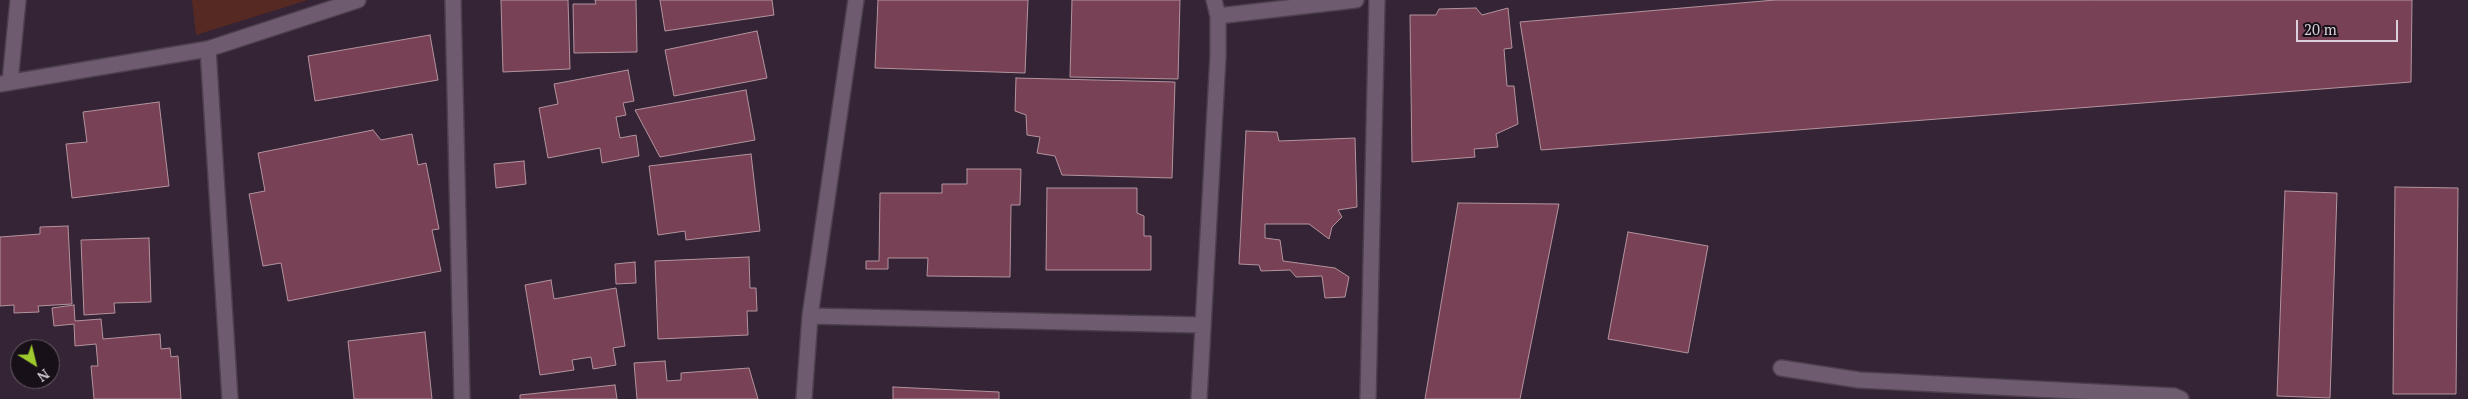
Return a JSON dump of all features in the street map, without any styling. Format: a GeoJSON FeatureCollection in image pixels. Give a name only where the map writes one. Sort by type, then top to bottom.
{"type":"FeatureCollection","features":[{"type":"Feature","properties":{"kind":"street"},"geometry":{"type":"LineString","coordinates":[[18,0],[5,83],[208,49],[358,0]]}},
{"type":"Feature","properties":{"kind":"street"},"geometry":{"type":"LineString","coordinates":[[453,0],[462,399]]}},
{"type":"Feature","properties":{"kind":"street"},"geometry":{"type":"LineString","coordinates":[[804,399],[810,316],[856,0]]}},
{"type":"Feature","properties":{"kind":"street"},"geometry":{"type":"LineString","coordinates":[[1199,399],[1218,56],[1218,16],[1214,0]]}},
{"type":"Feature","properties":{"kind":"street"},"geometry":{"type":"LineString","coordinates":[[1218,16],[1356,0]]}},
{"type":"Feature","properties":{"kind":"street"},"geometry":{"type":"LineString","coordinates":[[1368,399],[1377,0]]}},
{"type":"Feature","properties":{"kind":"street"},"geometry":{"type":"LineString","coordinates":[[208,49],[230,399]]}},
{"type":"Feature","properties":{"kind":"street"},"geometry":{"type":"LineString","coordinates":[[810,316],[1202,324]]}},
{"type":"Feature","properties":{"kind":"street"},"geometry":{"type":"LineString","coordinates":[[1782,368],[1859,380],[2174,396],[2181,399]]}},
{"type":"Feature","properties":{"kind":"shaded area"},"geometry":{"type":"Polygon","coordinates":[[[192,0],[308,0],[196,35],[192,0]]]}},
{"type":"Feature","properties":{"kind":"building"},"geometry":{"type":"Polygon","coordinates":[[[501,0],[568,0],[570,69],[503,72],[501,0]]]}},
{"type":"Feature","properties":{"kind":"building"},"geometry":{"type":"Polygon","coordinates":[[[595,0],[636,0],[637,52],[574,53],[573,4],[596,4],[595,0]]]}},
{"type":"Feature","properties":{"kind":"building"},"geometry":{"type":"Polygon","coordinates":[[[660,0],[772,0],[774,15],[665,31],[660,0]]]}},
{"type":"Feature","properties":{"kind":"building"},"geometry":{"type":"Polygon","coordinates":[[[878,0],[1028,0],[1025,73],[875,68],[878,0]]]}},
{"type":"Feature","properties":{"kind":"building"},"geometry":{"type":"Polygon","coordinates":[[[1072,0],[1180,0],[1178,79],[1070,77],[1072,0]]]}},
{"type":"Feature","properties":{"kind":"building"},"geometry":{"type":"Polygon","coordinates":[[[1775,0],[2412,0],[2411,82],[1541,150],[1520,22],[1775,0]]]}},
{"type":"Feature","properties":{"kind":"building"},"geometry":{"type":"Polygon","coordinates":[[[1476,8],[1482,15],[1508,8],[1512,48],[1504,49],[1507,86],[1514,86],[1518,124],[1496,134],[1498,147],[1474,149],[1475,157],[1412,162],[1410,15],[1436,15],[1439,9],[1476,8]]]}},
{"type":"Feature","properties":{"kind":"building"},"geometry":{"type":"Polygon","coordinates":[[[757,31],[767,78],[674,96],[665,50],[757,31]]]}},
{"type":"Feature","properties":{"kind":"building"},"geometry":{"type":"Polygon","coordinates":[[[430,35],[438,80],[315,101],[308,56],[430,35]]]}},
{"type":"Feature","properties":{"kind":"building"},"geometry":{"type":"Polygon","coordinates":[[[628,70],[634,101],[623,103],[626,115],[616,117],[620,138],[636,135],[639,156],[602,163],[600,148],[548,158],[539,108],[558,104],[554,84],[628,70]]]}},
{"type":"Feature","properties":{"kind":"building"},"geometry":{"type":"Polygon","coordinates":[[[1016,78],[1175,82],[1172,178],[1062,175],[1055,156],[1037,153],[1040,137],[1027,135],[1026,115],[1015,111],[1016,78]]]}},
{"type":"Feature","properties":{"kind":"building"},"geometry":{"type":"Polygon","coordinates":[[[746,90],[755,140],[660,157],[635,110],[746,90]]]}},
{"type":"Feature","properties":{"kind":"building"},"geometry":{"type":"Polygon","coordinates":[[[159,102],[169,186],[72,198],[66,144],[87,142],[83,112],[159,102]]]}},
{"type":"Feature","properties":{"kind":"building"},"geometry":{"type":"Polygon","coordinates":[[[373,130],[381,140],[412,134],[418,165],[426,163],[439,229],[432,230],[441,271],[288,301],[281,263],[263,266],[249,194],[265,191],[258,153],[373,130]]]}},
{"type":"Feature","properties":{"kind":"building"},"geometry":{"type":"Polygon","coordinates":[[[1246,131],[1277,132],[1279,141],[1355,138],[1357,207],[1338,210],[1342,217],[1332,227],[1329,239],[1309,224],[1265,224],[1265,238],[1280,240],[1283,261],[1335,268],[1349,277],[1345,297],[1325,298],[1322,276],[1296,277],[1290,270],[1261,271],[1259,265],[1239,264],[1246,131]]]}},
{"type":"Feature","properties":{"kind":"building"},"geometry":{"type":"Polygon","coordinates":[[[751,154],[760,231],[686,240],[685,231],[658,235],[649,166],[751,154]]]}},
{"type":"Feature","properties":{"kind":"building"},"geometry":{"type":"Polygon","coordinates":[[[524,161],[526,184],[496,188],[494,164],[524,161]]]}},
{"type":"Feature","properties":{"kind":"building"},"geometry":{"type":"Polygon","coordinates":[[[967,169],[1021,169],[1020,205],[1011,205],[1010,277],[927,276],[928,258],[888,258],[888,269],[866,269],[866,261],[879,261],[880,193],[942,193],[942,184],[967,184],[967,169]]]}},
{"type":"Feature","properties":{"kind":"building"},"geometry":{"type":"Polygon","coordinates":[[[2395,187],[2458,188],[2456,394],[2393,394],[2395,187]]]}},
{"type":"Feature","properties":{"kind":"building"},"geometry":{"type":"Polygon","coordinates":[[[1047,188],[1137,188],[1137,213],[1144,216],[1144,236],[1151,236],[1151,270],[1046,270],[1047,188]]]}},
{"type":"Feature","properties":{"kind":"building"},"geometry":{"type":"Polygon","coordinates":[[[2285,191],[2337,193],[2330,398],[2277,396],[2285,191]]]}},
{"type":"Feature","properties":{"kind":"building"},"geometry":{"type":"Polygon","coordinates":[[[1458,203],[1559,204],[1520,399],[1425,399],[1458,203]]]}},
{"type":"Feature","properties":{"kind":"building"},"geometry":{"type":"Polygon","coordinates":[[[68,226],[72,304],[38,306],[39,312],[14,313],[14,305],[0,306],[0,237],[40,234],[40,227],[68,226]]]}},
{"type":"Feature","properties":{"kind":"building"},"geometry":{"type":"Polygon","coordinates":[[[1628,232],[1708,246],[1688,353],[1608,339],[1628,232]]]}},
{"type":"Feature","properties":{"kind":"building"},"geometry":{"type":"Polygon","coordinates":[[[149,238],[151,302],[114,303],[115,313],[84,315],[81,240],[149,238]]]}},
{"type":"Feature","properties":{"kind":"building"},"geometry":{"type":"Polygon","coordinates":[[[749,257],[750,288],[756,288],[757,311],[747,311],[748,335],[658,339],[655,261],[749,257]]]}},
{"type":"Feature","properties":{"kind":"building"},"geometry":{"type":"Polygon","coordinates":[[[635,262],[636,283],[616,284],[615,264],[635,262]]]}},
{"type":"Feature","properties":{"kind":"building"},"geometry":{"type":"Polygon","coordinates":[[[551,280],[554,299],[616,288],[625,346],[613,348],[616,365],[593,369],[591,357],[572,360],[574,370],[540,375],[525,285],[551,280]]]}},
{"type":"Feature","properties":{"kind":"building"},"geometry":{"type":"Polygon","coordinates":[[[74,305],[75,321],[101,319],[103,339],[160,334],[161,349],[170,348],[171,357],[178,356],[181,399],[94,399],[91,366],[98,366],[96,344],[75,346],[74,324],[54,326],[52,308],[74,305]]]}},
{"type":"Feature","properties":{"kind":"building"},"geometry":{"type":"Polygon","coordinates":[[[425,332],[432,399],[354,399],[348,341],[425,332]]]}},
{"type":"Feature","properties":{"kind":"building"},"geometry":{"type":"Polygon","coordinates":[[[665,361],[667,381],[681,380],[681,373],[749,368],[758,399],[637,399],[634,363],[665,361]]]}},
{"type":"Feature","properties":{"kind":"building"},"geometry":{"type":"Polygon","coordinates":[[[615,385],[617,399],[520,399],[520,395],[615,385]]]}},
{"type":"Feature","properties":{"kind":"building"},"geometry":{"type":"Polygon","coordinates":[[[893,387],[999,392],[999,399],[893,399],[893,387]]]}}]}
